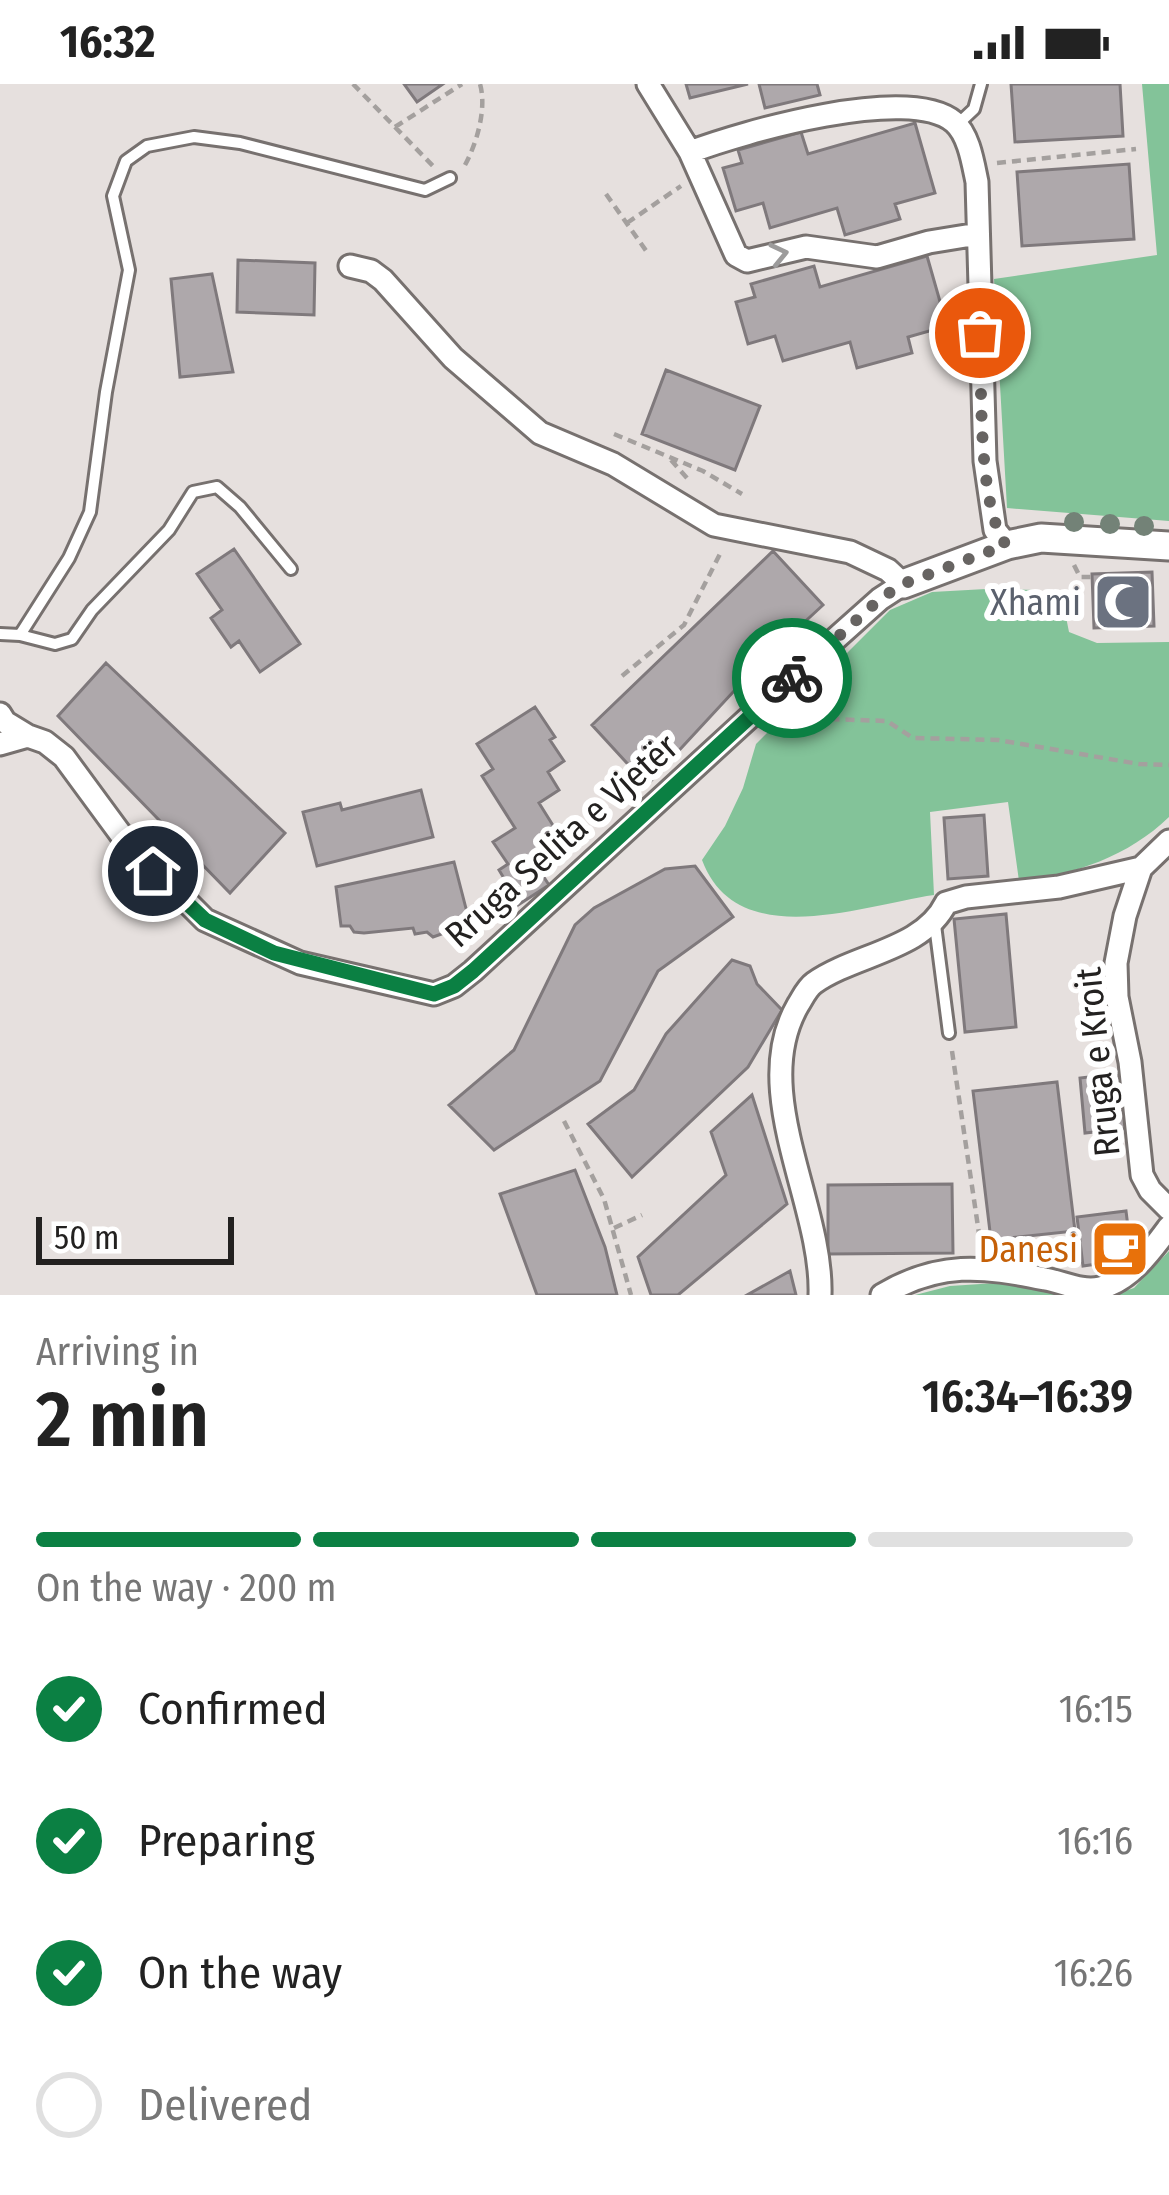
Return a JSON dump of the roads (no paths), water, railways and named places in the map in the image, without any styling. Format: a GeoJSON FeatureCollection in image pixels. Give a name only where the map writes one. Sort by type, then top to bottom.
{"type":"FeatureCollection","features":[{"type":"Feature","properties":{"kind":"street"},"geometry":{"type":"LineString","coordinates":[[648,84],[701,172],[736,255],[747,261],[806,248],[877,257],[978,234]]}},
{"type":"Feature","properties":{"kind":"street"},"geometry":{"type":"LineString","coordinates":[[907,84],[914,109]]}},
{"type":"Feature","properties":{"kind":"street"},"geometry":{"type":"LineString","coordinates":[[690,152],[801,121],[886,107],[938,112],[958,124],[977,182],[985,460],[995,530],[1006,545]]}},
{"type":"Feature","properties":{"kind":"street"},"geometry":{"type":"LineString","coordinates":[[350,266],[383,280],[453,358],[540,433],[613,464],[714,525],[850,552],[887,570],[903,584]]}},
{"type":"Feature","properties":{"kind":"street","name":"Rruga Selita e Vjetër"},"geometry":{"type":"LineString","coordinates":[[0,714],[5,722],[64,757],[125,840],[205,920],[300,963],[434,994],[473,971],[880,599],[903,584],[1006,545],[1058,538],[1169,545]]}},
{"type":"Feature","properties":{"kind":"street"},"geometry":{"type":"LineString","coordinates":[[0,744],[28,736]]}},
{"type":"Feature","properties":{"kind":"street","name":"Rruga e Kroit"},"geometry":{"type":"LineString","coordinates":[[1169,841],[1141,868],[1116,963],[1142,1175],[1169,1209]]}},
{"type":"Feature","properties":{"kind":"street"},"geometry":{"type":"LineString","coordinates":[[820,1295],[815,1233],[805,1210],[779,1056],[784,1028],[810,985],[935,925],[946,903],[1059,887],[1141,868]]}},
{"type":"Feature","properties":{"kind":"street"},"geometry":{"type":"LineString","coordinates":[[882,1295],[927,1272],[956,1268],[1101,1288],[1140,1263],[1169,1227]]}},
{"type":"Feature","properties":{"kind":"lane"},"geometry":{"type":"LineString","coordinates":[[958,124],[974,109],[981,84]]}},
{"type":"Feature","properties":{"kind":"lane"},"geometry":{"type":"LineString","coordinates":[[20,635],[69,558],[90,512],[129,269],[113,196],[126,161],[147,146],[194,136],[240,143],[425,190],[450,178]]}},
{"type":"Feature","properties":{"kind":"lane"},"geometry":{"type":"LineString","coordinates":[[0,634],[55,644],[72,639],[92,610],[169,530],[193,492],[217,487],[291,569]]}},
{"type":"Feature","properties":{"kind":"lane"},"geometry":{"type":"LineString","coordinates":[[935,925],[950,1034]]}},
{"type":"Feature","properties":{"kind":"place","name":"Xhami"},"geometry":{"type":"Point","coordinates":[1123,602]}},
{"type":"Feature","properties":{"kind":"place","name":"Danesi"},"geometry":{"type":"Point","coordinates":[1120,1249]}}]}
